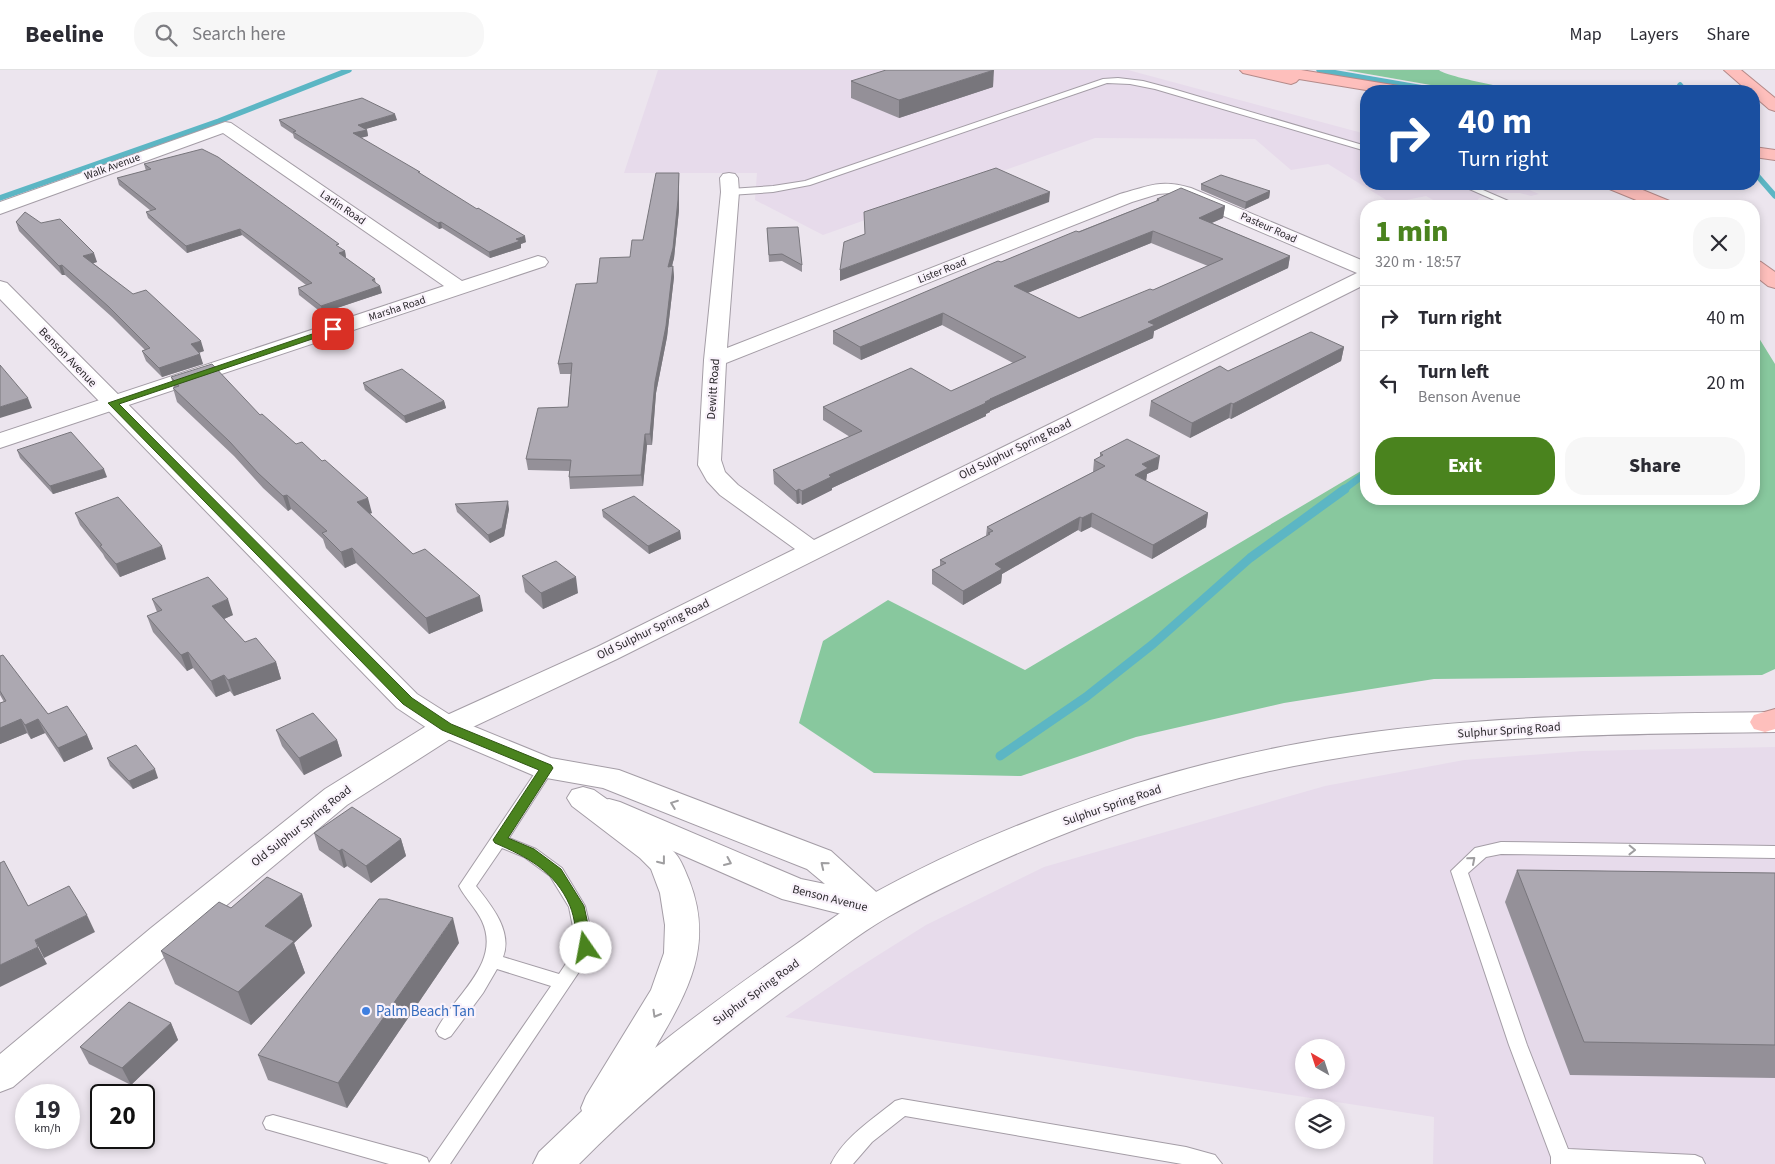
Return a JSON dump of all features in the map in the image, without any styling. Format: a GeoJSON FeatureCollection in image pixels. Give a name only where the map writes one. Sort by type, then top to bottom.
{"type":"FeatureCollection","features":[{"type":"Feature","properties":{"kind":"highway"},"geometry":{"type":"LineString","coordinates":[[1248,70],[1360,98]]}},
{"type":"Feature","properties":{"kind":"highway"},"geometry":{"type":"LineString","coordinates":[[1273,70],[1363,85]]}},
{"type":"Feature","properties":{"kind":"highway"},"geometry":{"type":"LineString","coordinates":[[1732,70],[1750,85]]}},
{"type":"Feature","properties":{"kind":"highway"},"geometry":{"type":"LineString","coordinates":[[1760,93],[1775,106]]}},
{"type":"Feature","properties":{"kind":"highway"},"geometry":{"type":"LineString","coordinates":[[1760,153],[1775,155]]}},
{"type":"Feature","properties":{"kind":"highway"},"geometry":{"type":"LineString","coordinates":[[1610,190],[1634,200]]}},
{"type":"Feature","properties":{"kind":"highway"},"geometry":{"type":"LineString","coordinates":[[1627,190],[1652,200]]}},
{"type":"Feature","properties":{"kind":"highway"},"geometry":{"type":"LineString","coordinates":[[1760,259],[1775,282]]}},
{"type":"Feature","properties":{"kind":"street","name":"Walk Avenue"},"geometry":{"type":"LineString","coordinates":[[0,208],[225,127]]}},
{"type":"Feature","properties":{"kind":"street","name":"Larlin Road"},"geometry":{"type":"LineString","coordinates":[[225,127],[460,288]]}},
{"type":"Feature","properties":{"kind":"street","name":"Dewitt Road"},"geometry":{"type":"LineString","coordinates":[[729,185],[715,360],[710,469],[717,479],[729,490],[812,550]]}},
{"type":"Feature","properties":{"kind":"street","name":"Lister Road"},"geometry":{"type":"LineString","coordinates":[[715,360],[1126,198],[1144,192],[1171,188]]}},
{"type":"Feature","properties":{"kind":"street","name":"Pasteur Road"},"geometry":{"type":"LineString","coordinates":[[1171,188],[1200,196],[1360,266]]}},
{"type":"Feature","properties":{"kind":"street","name":"Marsha Road"},"geometry":{"type":"LineString","coordinates":[[0,441],[538,262]]}},
{"type":"Feature","properties":{"kind":"street","name":"Old Sulphur Spring Road"},"geometry":{"type":"LineString","coordinates":[[0,1076],[170,932],[321,809],[400,755],[447,727],[598,657],[1360,279]]}},
{"type":"Feature","properties":{"kind":"street","name":"Benson Avenue"},"geometry":{"type":"LineString","coordinates":[[0,287],[381,676],[408,701],[447,727],[546,768],[608,778],[819,860],[873,909]]}},
{"type":"Feature","properties":{"kind":"street","name":"Sulphur Spring Road"},"geometry":{"type":"LineString","coordinates":[[553,1164],[589,1127],[682,1047],[755,992],[873,909],[1004,845],[1085,813],[1176,783],[1275,759],[1382,741],[1516,728],[1772,721]]}},
{"type":"Feature","properties":{"kind":"street","name":"Benson Avenue"},"geometry":{"type":"LineString","coordinates":[[546,768],[583,798],[794,890],[873,909]]}},
{"type":"Feature","properties":{"kind":"street"},"geometry":{"type":"LineString","coordinates":[[583,798],[652,850],[665,863],[677,893],[682,925],[681,953],[668,993],[589,1127]]}},
{"type":"Feature","properties":{"kind":"lane"},"geometry":{"type":"LineString","coordinates":[[729,185],[773,189],[807,183],[1106,81],[1114,80],[1133,82],[1177,93],[1360,147]]}},
{"type":"Feature","properties":{"kind":"lane"},"geometry":{"type":"LineString","coordinates":[[1476,190],[1501,200]]}},
{"type":"Feature","properties":{"kind":"lane"},"geometry":{"type":"LineString","coordinates":[[444,1032],[494,961],[497,943],[487,912],[467,886],[546,768]]}},
{"type":"Feature","properties":{"kind":"lane"},"geometry":{"type":"LineString","coordinates":[[439,1164],[586,948],[577,906],[556,872],[530,853],[499,840]]}},
{"type":"Feature","properties":{"kind":"lane"},"geometry":{"type":"LineString","coordinates":[[1695,1164],[1561,1161],[1518,1045],[1460,871],[1481,852],[1501,848],[1775,852]]}},
{"type":"Feature","properties":{"kind":"lane"},"geometry":{"type":"LineString","coordinates":[[494,961],[562,982]]}},
{"type":"Feature","properties":{"kind":"lane"},"geometry":{"type":"LineString","coordinates":[[841,1164],[865,1136],[902,1107],[1178,1155],[1208,1161],[1212,1164]]}},
{"type":"Feature","properties":{"kind":"lane"},"geometry":{"type":"LineString","coordinates":[[273,1124],[420,1164]]}},
{"type":"Feature","properties":{"kind":"shaded area"},"geometry":{"type":"Polygon","coordinates":[[[658,70],[1128,70],[1360,132],[1360,184],[1328,164],[1291,170],[1255,139],[1095,138],[823,235],[755,200],[757,173],[624,173],[658,70]]]}},
{"type":"Feature","properties":{"kind":"shaded area"},"geometry":{"type":"Polygon","coordinates":[[[1370,190],[1529,190],[1539,194],[1531,196],[1520,193],[1500,193],[1479,198],[1478,200],[1433,200],[1426,196],[1406,200],[1386,200],[1370,190]]]}},
{"type":"Feature","properties":{"kind":"shaded area"},"geometry":{"type":"Polygon","coordinates":[[[1775,747],[1775,1164],[1433,1164],[1434,1117],[1345,1103],[1345,1099],[1317,1099],[785,1017],[926,925],[1044,867],[1325,786],[1464,760],[1583,751],[1775,747]]]}},
{"type":"Feature","properties":{"kind":"green space"},"geometry":{"type":"Polygon","coordinates":[[[1345,70],[1439,70],[1465,79],[1493,85],[1431,85],[1345,70]]]}},
{"type":"Feature","properties":{"kind":"green space"},"geometry":{"type":"Polygon","coordinates":[[[1760,340],[1775,364],[1775,669],[1762,675],[1434,679],[1284,703],[1136,737],[1021,776],[874,773],[799,723],[823,641],[888,600],[1025,670],[1360,472],[1360,505],[1760,505],[1760,340]]]}},
{"type":"Feature","properties":{"kind":"building"},"geometry":{"type":"Polygon","coordinates":[[[886,70],[994,70],[899,100],[851,81],[886,70]]]}},
{"type":"Feature","properties":{"kind":"building"},"geometry":{"type":"Polygon","coordinates":[[[362,98],[395,114],[358,125],[367,130],[353,133],[525,236],[516,239],[520,241],[489,252],[441,222],[438,223],[293,132],[296,131],[279,120],[362,98]]]}},
{"type":"Feature","properties":{"kind":"building"},"geometry":{"type":"Polygon","coordinates":[[[202,149],[218,157],[339,244],[336,245],[345,251],[339,253],[375,279],[372,280],[380,286],[321,306],[298,288],[312,283],[240,229],[186,246],[146,212],[156,209],[117,178],[151,169],[144,164],[202,149]]]}},
{"type":"Feature","properties":{"kind":"building"},"geometry":{"type":"Polygon","coordinates":[[[996,168],[1050,192],[840,270],[844,242],[865,234],[864,212],[996,168]]]}},
{"type":"Feature","properties":{"kind":"building"},"geometry":{"type":"Polygon","coordinates":[[[656,173],[679,173],[678,200],[673,248],[668,267],[673,266],[666,326],[655,382],[650,434],[645,434],[641,475],[569,477],[571,460],[526,459],[538,408],[568,407],[572,363],[558,364],[576,284],[597,283],[600,258],[630,257],[632,240],[643,240],[656,173]]]}},
{"type":"Feature","properties":{"kind":"building"},"geometry":{"type":"Polygon","coordinates":[[[1221,175],[1270,191],[1246,202],[1201,184],[1221,175]]]}},
{"type":"Feature","properties":{"kind":"building"},"geometry":{"type":"Polygon","coordinates":[[[1181,188],[1225,206],[1199,218],[1290,256],[1148,322],[1155,325],[990,399],[986,403],[829,475],[831,477],[802,491],[799,489],[796,491],[773,470],[862,431],[823,407],[911,368],[951,391],[1026,357],[943,313],[860,347],[833,331],[998,261],[1001,262],[1076,231],[1079,232],[1159,200],[1157,199],[1181,188]],[[1153,231],[1014,286],[1079,318],[1150,289],[1153,290],[1223,259],[1153,231]]]}},
{"type":"Feature","properties":{"kind":"building"},"geometry":{"type":"Polygon","coordinates":[[[25,212],[41,223],[60,219],[94,253],[83,256],[133,294],[146,290],[201,341],[191,344],[200,354],[159,368],[142,351],[150,348],[109,307],[62,265],[59,266],[16,222],[25,212]]]}},
{"type":"Feature","properties":{"kind":"building"},"geometry":{"type":"Polygon","coordinates":[[[798,227],[802,265],[782,254],[769,255],[767,228],[798,227]]]}},
{"type":"Feature","properties":{"kind":"building"},"geometry":{"type":"Polygon","coordinates":[[[1311,332],[1344,347],[1192,423],[1151,401],[1220,366],[1228,371],[1311,332]]]}},
{"type":"Feature","properties":{"kind":"building"},"geometry":{"type":"Polygon","coordinates":[[[212,364],[260,415],[262,414],[296,444],[302,442],[322,461],[325,460],[368,498],[357,502],[413,554],[425,549],[480,596],[426,618],[352,548],[341,552],[322,533],[327,531],[287,495],[283,496],[258,473],[230,442],[173,388],[179,386],[171,377],[212,364]]]}},
{"type":"Feature","properties":{"kind":"building"},"geometry":{"type":"Polygon","coordinates":[[[0,365],[28,398],[0,407],[0,365]]]}},
{"type":"Feature","properties":{"kind":"building"},"geometry":{"type":"Polygon","coordinates":[[[402,369],[444,401],[404,416],[363,383],[402,369]]]}},
{"type":"Feature","properties":{"kind":"building"},"geometry":{"type":"Polygon","coordinates":[[[71,432],[104,469],[50,486],[17,450],[71,432]]]}},
{"type":"Feature","properties":{"kind":"building"},"geometry":{"type":"Polygon","coordinates":[[[1127,439],[1160,456],[1142,464],[1148,468],[1135,475],[1208,513],[1153,545],[1092,513],[1082,518],[1080,517],[995,564],[1002,569],[963,591],[932,570],[946,563],[940,560],[990,534],[988,533],[993,531],[987,527],[1105,466],[1094,460],[1103,455],[1100,453],[1127,439]]]}},
{"type":"Feature","properties":{"kind":"building"},"geometry":{"type":"Polygon","coordinates":[[[634,496],[680,531],[648,546],[602,510],[634,496]]]}},
{"type":"Feature","properties":{"kind":"building"},"geometry":{"type":"Polygon","coordinates":[[[118,497],[162,546],[116,564],[75,513],[118,497]]]}},
{"type":"Feature","properties":{"kind":"building"},"geometry":{"type":"Polygon","coordinates":[[[508,501],[502,528],[488,535],[455,504],[508,501]]]}},
{"type":"Feature","properties":{"kind":"building"},"geometry":{"type":"Polygon","coordinates":[[[556,561],[576,577],[541,593],[522,576],[556,561]]]}},
{"type":"Feature","properties":{"kind":"building"},"geometry":{"type":"Polygon","coordinates":[[[208,577],[228,599],[212,606],[245,642],[256,638],[276,662],[228,680],[224,675],[211,681],[188,652],[181,655],[147,616],[162,610],[152,599],[208,577]]]}},
{"type":"Feature","properties":{"kind":"building"},"geometry":{"type":"Polygon","coordinates":[[[3,655],[48,714],[67,706],[87,735],[58,748],[38,719],[25,725],[21,719],[0,728],[0,703],[6,701],[0,691],[0,656],[3,655]]]}},
{"type":"Feature","properties":{"kind":"building"},"geometry":{"type":"Polygon","coordinates":[[[313,713],[337,740],[299,758],[276,730],[313,713]]]}},
{"type":"Feature","properties":{"kind":"building"},"geometry":{"type":"Polygon","coordinates":[[[136,745],[155,769],[129,781],[107,758],[136,745]]]}},
{"type":"Feature","properties":{"kind":"building"},"geometry":{"type":"Polygon","coordinates":[[[352,807],[401,839],[366,866],[342,849],[339,851],[314,833],[352,807]]]}},
{"type":"Feature","properties":{"kind":"building"},"geometry":{"type":"Polygon","coordinates":[[[4,861],[28,906],[69,886],[87,915],[35,940],[38,947],[0,965],[0,863],[4,861]]]}},
{"type":"Feature","properties":{"kind":"building"},"geometry":{"type":"Polygon","coordinates":[[[1517,870],[1775,873],[1775,1045],[1584,1042],[1517,870]]]}},
{"type":"Feature","properties":{"kind":"building"},"geometry":{"type":"Polygon","coordinates":[[[267,877],[302,894],[265,926],[294,941],[238,992],[161,951],[219,902],[231,908],[267,877]]]}},
{"type":"Feature","properties":{"kind":"building","name":"Palm Beach Tan"},"geometry":{"type":"Polygon","coordinates":[[[379,899],[387,899],[453,918],[338,1083],[258,1055],[379,899]]]}},
{"type":"Feature","properties":{"kind":"building"},"geometry":{"type":"Polygon","coordinates":[[[129,1002],[171,1023],[122,1068],[80,1047],[129,1002]]]}},
{"type":"Feature","properties":{"kind":"waterway"},"geometry":{"type":"LineString","coordinates":[[0,198],[219,121],[349,70]]}},
{"type":"Feature","properties":{"kind":"waterway"},"geometry":{"type":"LineString","coordinates":[[1319,70],[1405,85]]}},
{"type":"Feature","properties":{"kind":"waterway"},"geometry":{"type":"LineString","coordinates":[[1760,179],[1775,196]]}},
{"type":"Feature","properties":{"kind":"waterway"},"geometry":{"type":"LineString","coordinates":[[1343,490],[1360,477]]}},
{"type":"Feature","properties":{"kind":"waterway"},"geometry":{"type":"LineString","coordinates":[[1000,756],[1086,697],[1153,644],[1250,558],[1345,489]]}},
{"type":"Feature","properties":{"kind":"place","name":"Palm Beach Tan"},"geometry":{"type":"Point","coordinates":[366,1011]}},
{"type":"Feature","properties":{"kind":"route"},"geometry":{"type":"LineString","coordinates":[[333,329],[113,403],[381,676],[408,701],[447,727],[546,768],[499,840],[530,853],[556,872],[577,906],[586,948]]}}]}
